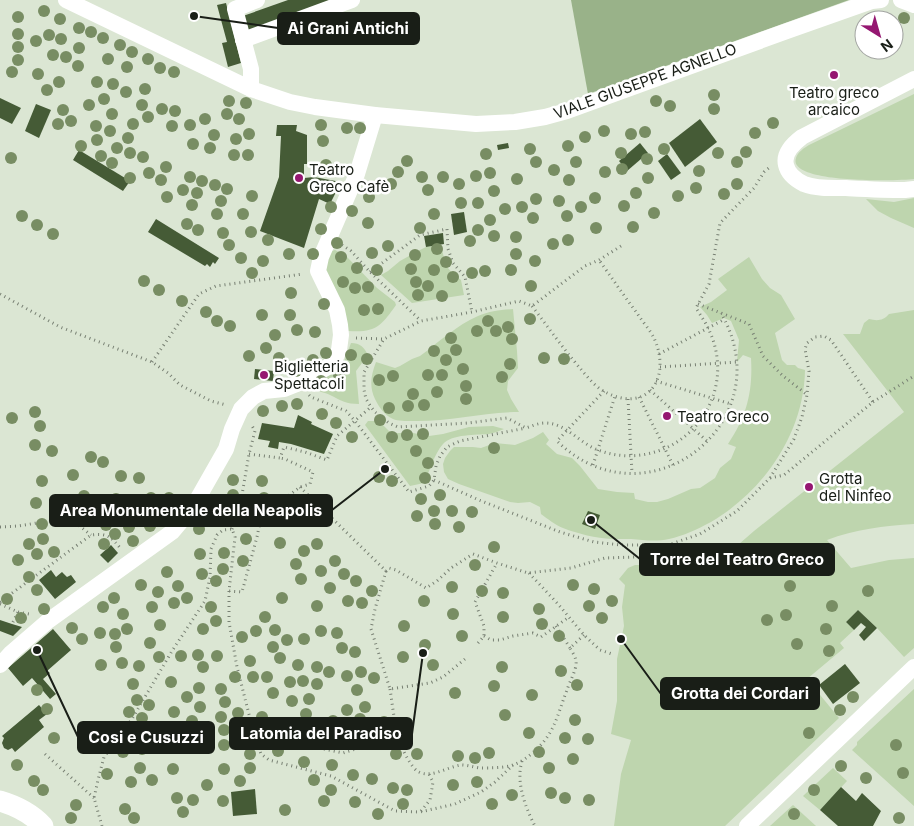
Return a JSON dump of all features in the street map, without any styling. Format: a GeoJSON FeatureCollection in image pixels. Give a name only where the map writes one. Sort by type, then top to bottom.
{"type":"FeatureCollection","features":[{"type":"Feature","properties":{"kind":"main road"},"geometry":{"type":"LineString","coordinates":[[0,801],[25,812],[43,826]]}},
{"type":"Feature","properties":{"kind":"street","name":"VIALE GIUSEPPE AGNELLO"},"geometry":{"type":"LineString","coordinates":[[66,0],[251,89],[290,102],[315,108],[374,115],[476,124],[515,122],[567,111],[787,31],[881,0]]}},
{"type":"Feature","properties":{"kind":"street"},"geometry":{"type":"LineString","coordinates":[[251,89],[251,69],[235,9],[257,0]]}},
{"type":"Feature","properties":{"kind":"street"},"geometry":{"type":"LineString","coordinates":[[243,40],[352,0]]}},
{"type":"Feature","properties":{"kind":"street"},"geometry":{"type":"LineString","coordinates":[[901,0],[914,5]]}},
{"type":"Feature","properties":{"kind":"street"},"geometry":{"type":"LineString","coordinates":[[914,79],[802,137],[793,143],[785,163],[788,172],[804,184],[824,188],[914,189]]}},
{"type":"Feature","properties":{"kind":"street"},"geometry":{"type":"LineString","coordinates":[[0,665],[48,621],[172,532],[193,508],[226,449],[241,409],[252,397],[264,391],[284,390],[328,367],[335,359],[339,350],[341,335],[337,310],[318,271],[329,237],[357,174],[374,115]]}},
{"type":"Feature","properties":{"kind":"street"},"geometry":{"type":"LineString","coordinates":[[746,826],[914,667]]}},
{"type":"Feature","properties":{"kind":"path"},"geometry":{"type":"LineString","coordinates":[[299,383],[311,397],[346,411],[409,492],[430,486],[434,480],[440,456],[447,447],[460,442],[545,423],[568,430],[582,442],[614,455],[643,455],[665,449],[694,429],[708,410],[713,398],[718,364],[715,345],[708,328],[696,308],[709,284],[720,223],[754,188],[770,166],[785,163]]}},
{"type":"Feature","properties":{"kind":"path"},"geometry":{"type":"LineString","coordinates":[[370,272],[420,235],[447,229],[448,250],[452,263],[465,277],[472,312]]}},
{"type":"Feature","properties":{"kind":"path"},"geometry":{"type":"LineString","coordinates":[[329,237],[352,251],[370,272],[421,321]]}},
{"type":"Feature","properties":{"kind":"path"},"geometry":{"type":"LineString","coordinates":[[532,306],[585,266],[599,260],[621,246]]}},
{"type":"Feature","properties":{"kind":"path"},"geometry":{"type":"LineString","coordinates":[[341,335],[358,339],[384,339],[421,321],[519,302],[532,306],[577,365],[598,388],[615,396],[628,399],[639,397],[650,390],[659,375],[659,354],[654,338],[599,260]]}},
{"type":"Feature","properties":{"kind":"path"},"geometry":{"type":"LineString","coordinates":[[0,294],[60,327],[152,362],[198,294],[216,286],[318,271]]}},
{"type":"Feature","properties":{"kind":"path"},"geometry":{"type":"LineString","coordinates":[[698,304],[749,324],[763,356],[782,375],[807,395]]}},
{"type":"Feature","properties":{"kind":"path"},"geometry":{"type":"LineString","coordinates":[[604,391],[557,441],[570,452],[593,465],[612,471],[632,473],[649,472],[673,465],[692,455],[708,441],[721,424],[731,404],[736,384],[737,362],[733,340],[721,313]]}},
{"type":"Feature","properties":{"kind":"path"},"geometry":{"type":"LineString","coordinates":[[659,354],[724,319]]}},
{"type":"Feature","properties":{"kind":"path"},"geometry":{"type":"LineString","coordinates":[[434,480],[560,532],[594,542],[621,545],[668,545],[700,534],[737,511],[770,478],[794,440],[802,417],[807,395],[809,371],[805,349],[807,343],[816,337],[824,336],[831,340],[873,402]]}},
{"type":"Feature","properties":{"kind":"path"},"geometry":{"type":"LineString","coordinates":[[384,339],[364,372],[364,390],[371,407],[389,423],[398,427],[415,427],[508,418],[526,428]]}},
{"type":"Feature","properties":{"kind":"path"},"geometry":{"type":"LineString","coordinates":[[660,367],[737,362]]}},
{"type":"Feature","properties":{"kind":"path"},"geometry":{"type":"LineString","coordinates":[[770,478],[784,475],[873,402],[914,376]]}},
{"type":"Feature","properties":{"kind":"path"},"geometry":{"type":"LineString","coordinates":[[656,381],[731,404]]}},
{"type":"Feature","properties":{"kind":"path"},"geometry":{"type":"LineString","coordinates":[[650,390],[708,441]]}},
{"type":"Feature","properties":{"kind":"path"},"geometry":{"type":"LineString","coordinates":[[593,465],[615,396]]}},
{"type":"Feature","properties":{"kind":"path"},"geometry":{"type":"LineString","coordinates":[[639,397],[673,465]]}},
{"type":"Feature","properties":{"kind":"path"},"geometry":{"type":"LineString","coordinates":[[628,399],[632,473]]}},
{"type":"Feature","properties":{"kind":"path"},"geometry":{"type":"LineString","coordinates":[[280,458],[284,447],[327,460],[337,436],[371,407]]}},
{"type":"Feature","properties":{"kind":"path"},"geometry":{"type":"LineString","coordinates":[[229,591],[242,592],[258,537],[260,522],[264,514],[300,487],[310,484],[313,472],[280,458],[249,454]]}},
{"type":"Feature","properties":{"kind":"path"},"geometry":{"type":"LineString","coordinates":[[300,487],[386,571]]}},
{"type":"Feature","properties":{"kind":"path"},"geometry":{"type":"LineString","coordinates":[[0,527],[60,521],[77,524],[91,535]]}},
{"type":"Feature","properties":{"kind":"path"},"geometry":{"type":"LineString","coordinates":[[102,826],[94,798],[104,757],[132,719],[172,651],[205,601],[210,577],[211,548],[217,535],[223,530],[232,529],[235,537],[229,591],[229,622],[239,676],[261,754],[269,760],[331,776],[395,811],[420,812],[455,804],[481,792],[544,742],[551,733],[577,663],[556,626]]}},
{"type":"Feature","properties":{"kind":"path"},"geometry":{"type":"LineString","coordinates":[[32,617],[30,614],[18,612],[0,603],[91,535],[101,534],[112,537],[131,561]]}},
{"type":"Feature","properties":{"kind":"path"},"geometry":{"type":"LineString","coordinates":[[513,765],[480,768],[462,765],[429,774],[415,768],[406,754],[399,737],[390,689],[371,629],[386,571],[389,568],[396,570],[426,588],[437,582],[451,568],[472,554],[528,573],[571,568],[604,558],[635,557]]}},
{"type":"Feature","properties":{"kind":"path"},"geometry":{"type":"LineString","coordinates":[[478,643],[484,636],[484,626],[475,602],[497,563]]}},
{"type":"Feature","properties":{"kind":"path"},"geometry":{"type":"LineString","coordinates":[[528,573],[584,635],[600,650],[612,654]]}},
{"type":"Feature","properties":{"kind":"path"},"geometry":{"type":"LineString","coordinates":[[12,624],[18,612]]}},
{"type":"Feature","properties":{"kind":"path"},"geometry":{"type":"LineString","coordinates":[[484,636],[491,640],[533,633],[541,637],[569,617]]}},
{"type":"Feature","properties":{"kind":"path"},"geometry":{"type":"LineString","coordinates":[[570,648],[584,635]]}},
{"type":"Feature","properties":{"kind":"path"},"geometry":{"type":"LineString","coordinates":[[390,689],[430,683],[443,677],[465,659]]}},
{"type":"Feature","properties":{"kind":"path"},"geometry":{"type":"LineString","coordinates":[[256,738],[272,743],[324,748],[343,753],[399,737]]}},
{"type":"Feature","properties":{"kind":"path"},"geometry":{"type":"LineString","coordinates":[[45,754],[94,798]]}},
{"type":"Feature","properties":{"kind":"path"},"geometry":{"type":"LineString","coordinates":[[522,760],[520,773],[522,790],[527,812],[535,826]]}},
{"type":"Feature","properties":{"kind":"path"},"geometry":{"type":"LineString","coordinates":[[420,812],[430,800],[432,782],[429,774]]}},
{"type":"Feature","properties":{"kind":"green space"},"geometry":{"type":"Polygon","coordinates":[[[571,0],[849,0],[588,94],[571,0]]]}},
{"type":"Feature","properties":{"kind":"green space"},"geometry":{"type":"Polygon","coordinates":[[[914,94],[914,179],[868,180],[825,177],[809,173],[798,166],[796,158],[801,150],[807,146],[914,94]]]}},
{"type":"Feature","properties":{"kind":"green space"},"geometry":{"type":"Polygon","coordinates":[[[914,198],[914,228],[878,211],[866,199],[894,202],[914,198]]]}},
{"type":"Feature","properties":{"kind":"green space"},"geometry":{"type":"Polygon","coordinates":[[[441,245],[448,268],[461,280],[464,295],[412,303],[381,275],[400,261],[426,247],[441,245]]]}},
{"type":"Feature","properties":{"kind":"green space"},"geometry":{"type":"Polygon","coordinates":[[[335,250],[346,256],[377,288],[395,302],[396,305],[391,312],[377,327],[365,331],[348,331],[324,271],[329,252],[335,250]]]}},
{"type":"Feature","properties":{"kind":"green space"},"geometry":{"type":"Polygon","coordinates":[[[749,257],[762,279],[770,288],[781,295],[795,319],[775,333],[782,360],[787,365],[795,365],[805,370],[803,393],[789,438],[778,458],[764,477],[730,509],[701,527],[669,539],[654,541],[593,537],[560,527],[541,514],[540,507],[530,502],[510,502],[448,479],[444,472],[443,464],[445,458],[454,447],[481,448],[495,443],[515,445],[543,432],[549,440],[546,444],[557,454],[572,458],[598,489],[634,493],[635,499],[657,502],[691,489],[700,488],[715,478],[720,468],[731,459],[736,447],[728,444],[740,423],[750,392],[751,358],[743,355],[737,362],[739,340],[731,321],[724,318],[712,323],[700,307],[711,302],[727,290],[718,279],[749,257]]]}},
{"type":"Feature","properties":{"kind":"green space"},"geometry":{"type":"Polygon","coordinates":[[[513,309],[518,368],[508,381],[507,390],[519,412],[439,420],[400,421],[387,415],[378,405],[371,385],[376,362],[395,368],[420,356],[455,329],[482,314],[513,309]]]}},
{"type":"Feature","properties":{"kind":"green space"},"geometry":{"type":"Polygon","coordinates":[[[914,310],[914,524],[848,533],[827,540],[851,568],[889,560],[914,558],[914,648],[904,657],[858,610],[846,622],[854,630],[840,643],[844,648],[807,679],[839,718],[725,826],[614,826],[621,774],[631,740],[611,734],[617,701],[617,659],[624,626],[622,607],[625,585],[619,579],[628,568],[635,565],[650,565],[679,557],[696,556],[706,559],[717,554],[740,571],[739,561],[731,551],[904,412],[843,334],[860,334],[864,323],[869,319],[880,320],[889,314],[914,310]]]}},
{"type":"Feature","properties":{"kind":"green space"},"geometry":{"type":"Polygon","coordinates":[[[351,343],[361,346],[368,355],[356,371],[359,404],[344,402],[315,387],[315,381],[342,367],[351,343]]]}},
{"type":"Feature","properties":{"kind":"green space"},"geometry":{"type":"Polygon","coordinates":[[[368,421],[374,421],[383,425],[394,433],[413,433],[429,436],[469,427],[493,426],[504,429],[489,434],[452,438],[447,441],[437,453],[424,483],[410,486],[365,425],[368,421]]]}},
{"type":"Feature","properties":{"kind":"green space"},"geometry":{"type":"Polygon","coordinates":[[[914,689],[914,806],[852,750],[857,745],[857,742],[914,689]]]}},
{"type":"Feature","properties":{"kind":"green space"},"geometry":{"type":"Polygon","coordinates":[[[833,768],[847,781],[820,810],[803,796],[833,768]]]}},
{"type":"Feature","properties":{"kind":"green space"},"geometry":{"type":"Polygon","coordinates":[[[793,805],[816,826],[770,826],[793,805]]]}},
{"type":"Feature","properties":{"kind":"building"},"geometry":{"type":"Polygon","coordinates":[[[288,0],[336,0],[249,33],[243,16],[288,0]]]}},
{"type":"Feature","properties":{"kind":"building"},"geometry":{"type":"Polygon","coordinates":[[[226,3],[241,63],[228,67],[222,43],[227,42],[217,5],[226,3]]]}},
{"type":"Feature","properties":{"kind":"building"},"geometry":{"type":"Polygon","coordinates":[[[0,98],[21,108],[12,124],[0,118],[0,98]]]}},
{"type":"Feature","properties":{"kind":"building"},"geometry":{"type":"Polygon","coordinates":[[[36,104],[51,110],[39,138],[25,131],[36,104]]]}},
{"type":"Feature","properties":{"kind":"building"},"geometry":{"type":"Polygon","coordinates":[[[700,119],[717,142],[685,167],[669,143],[700,119]]]}},
{"type":"Feature","properties":{"kind":"building"},"geometry":{"type":"Polygon","coordinates":[[[277,125],[297,125],[296,131],[307,135],[307,164],[304,164],[304,178],[314,177],[341,182],[330,204],[319,199],[304,248],[260,231],[279,177],[281,136],[276,136],[277,125]]]}},
{"type":"Feature","properties":{"kind":"building"},"geometry":{"type":"Polygon","coordinates":[[[508,143],[509,148],[498,150],[497,145],[508,143]]]}},
{"type":"Feature","properties":{"kind":"building"},"geometry":{"type":"Polygon","coordinates":[[[640,143],[648,153],[627,171],[619,161],[640,143]]]}},
{"type":"Feature","properties":{"kind":"building"},"geometry":{"type":"Polygon","coordinates":[[[79,150],[130,181],[123,191],[73,160],[79,150]]]}},
{"type":"Feature","properties":{"kind":"building"},"geometry":{"type":"Polygon","coordinates":[[[667,154],[681,173],[671,180],[658,161],[667,154]]]}},
{"type":"Feature","properties":{"kind":"building"},"geometry":{"type":"Polygon","coordinates":[[[464,212],[467,232],[454,235],[451,214],[464,212]]]}},
{"type":"Feature","properties":{"kind":"building"},"geometry":{"type":"Polygon","coordinates":[[[156,219],[219,258],[215,264],[213,262],[210,267],[207,264],[205,266],[148,232],[156,219]]]}},
{"type":"Feature","properties":{"kind":"building"},"geometry":{"type":"Polygon","coordinates":[[[443,233],[444,244],[426,247],[424,236],[443,233]]]}},
{"type":"Feature","properties":{"kind":"building","name":"Biglietteria Spettacoli"},"geometry":{"type":"Polygon","coordinates":[[[255,369],[274,371],[273,381],[254,379],[255,369]]]}},
{"type":"Feature","properties":{"kind":"building"},"geometry":{"type":"Polygon","coordinates":[[[298,415],[312,422],[311,424],[333,434],[324,454],[279,442],[278,449],[268,447],[270,441],[258,439],[262,423],[294,428],[298,415]]]}},
{"type":"Feature","properties":{"kind":"building"},"geometry":{"type":"Polygon","coordinates":[[[588,511],[600,515],[595,529],[582,524],[588,511]]]}},
{"type":"Feature","properties":{"kind":"building"},"geometry":{"type":"Polygon","coordinates":[[[111,545],[118,553],[108,563],[100,555],[111,545]]]}},
{"type":"Feature","properties":{"kind":"building"},"geometry":{"type":"Polygon","coordinates":[[[51,570],[56,577],[62,572],[67,577],[71,575],[76,582],[55,599],[39,580],[51,570]]]}},
{"type":"Feature","properties":{"kind":"building"},"geometry":{"type":"Polygon","coordinates":[[[858,610],[877,628],[864,641],[859,635],[866,627],[861,623],[854,630],[846,622],[858,610]]]}},
{"type":"Feature","properties":{"kind":"building"},"geometry":{"type":"Polygon","coordinates":[[[0,620],[22,627],[13,636],[0,631],[0,620]]]}},
{"type":"Feature","properties":{"kind":"building"},"geometry":{"type":"Polygon","coordinates":[[[53,629],[71,650],[47,671],[50,673],[43,679],[56,694],[50,699],[32,678],[23,686],[8,668],[53,629]]]}},
{"type":"Feature","properties":{"kind":"building"},"geometry":{"type":"Polygon","coordinates":[[[845,664],[860,683],[833,704],[819,685],[845,664]]]}},
{"type":"Feature","properties":{"kind":"building"},"geometry":{"type":"Polygon","coordinates":[[[39,705],[47,714],[39,720],[44,727],[15,752],[12,748],[8,750],[4,748],[2,743],[4,738],[2,736],[39,705]]]}},
{"type":"Feature","properties":{"kind":"building"},"geometry":{"type":"Polygon","coordinates":[[[841,787],[856,801],[862,793],[881,811],[873,826],[838,826],[820,810],[841,787]]]}},
{"type":"Feature","properties":{"kind":"building"},"geometry":{"type":"Polygon","coordinates":[[[255,789],[257,814],[233,816],[231,792],[255,789]]]}},
{"type":"Feature","properties":{"kind":"place","name":"Ai Grani Antichi"},"geometry":{"type":"Point","coordinates":[194,16]}},
{"type":"Feature","properties":{"kind":"place","name":"Teatro greco arcaico"},"geometry":{"type":"Point","coordinates":[834,75]}},
{"type":"Feature","properties":{"kind":"place","name":"Teatro Greco Cafè"},"geometry":{"type":"Point","coordinates":[299,178]}},
{"type":"Feature","properties":{"kind":"place","name":"Biglietteria Spettacoli"},"geometry":{"type":"Point","coordinates":[264,375]}},
{"type":"Feature","properties":{"kind":"place","name":"Teatro Greco"},"geometry":{"type":"Point","coordinates":[667,416]}},
{"type":"Feature","properties":{"kind":"place","name":"Area Monumentale della Neapolis"},"geometry":{"type":"Point","coordinates":[385,469]}},
{"type":"Feature","properties":{"kind":"place","name":"Grotta del Ninfeo"},"geometry":{"type":"Point","coordinates":[809,487]}},
{"type":"Feature","properties":{"kind":"place","name":"Torre del Teatro Greco"},"geometry":{"type":"Point","coordinates":[591,520]}},
{"type":"Feature","properties":{"kind":"place","name":"Grotta dei Cordari"},"geometry":{"type":"Point","coordinates":[621,639]}},
{"type":"Feature","properties":{"kind":"place","name":"Cosi e Cusuzzi"},"geometry":{"type":"Point","coordinates":[37,650]}},
{"type":"Feature","properties":{"kind":"place","name":"Latomia del Paradiso"},"geometry":{"type":"Point","coordinates":[423,653]}}]}
